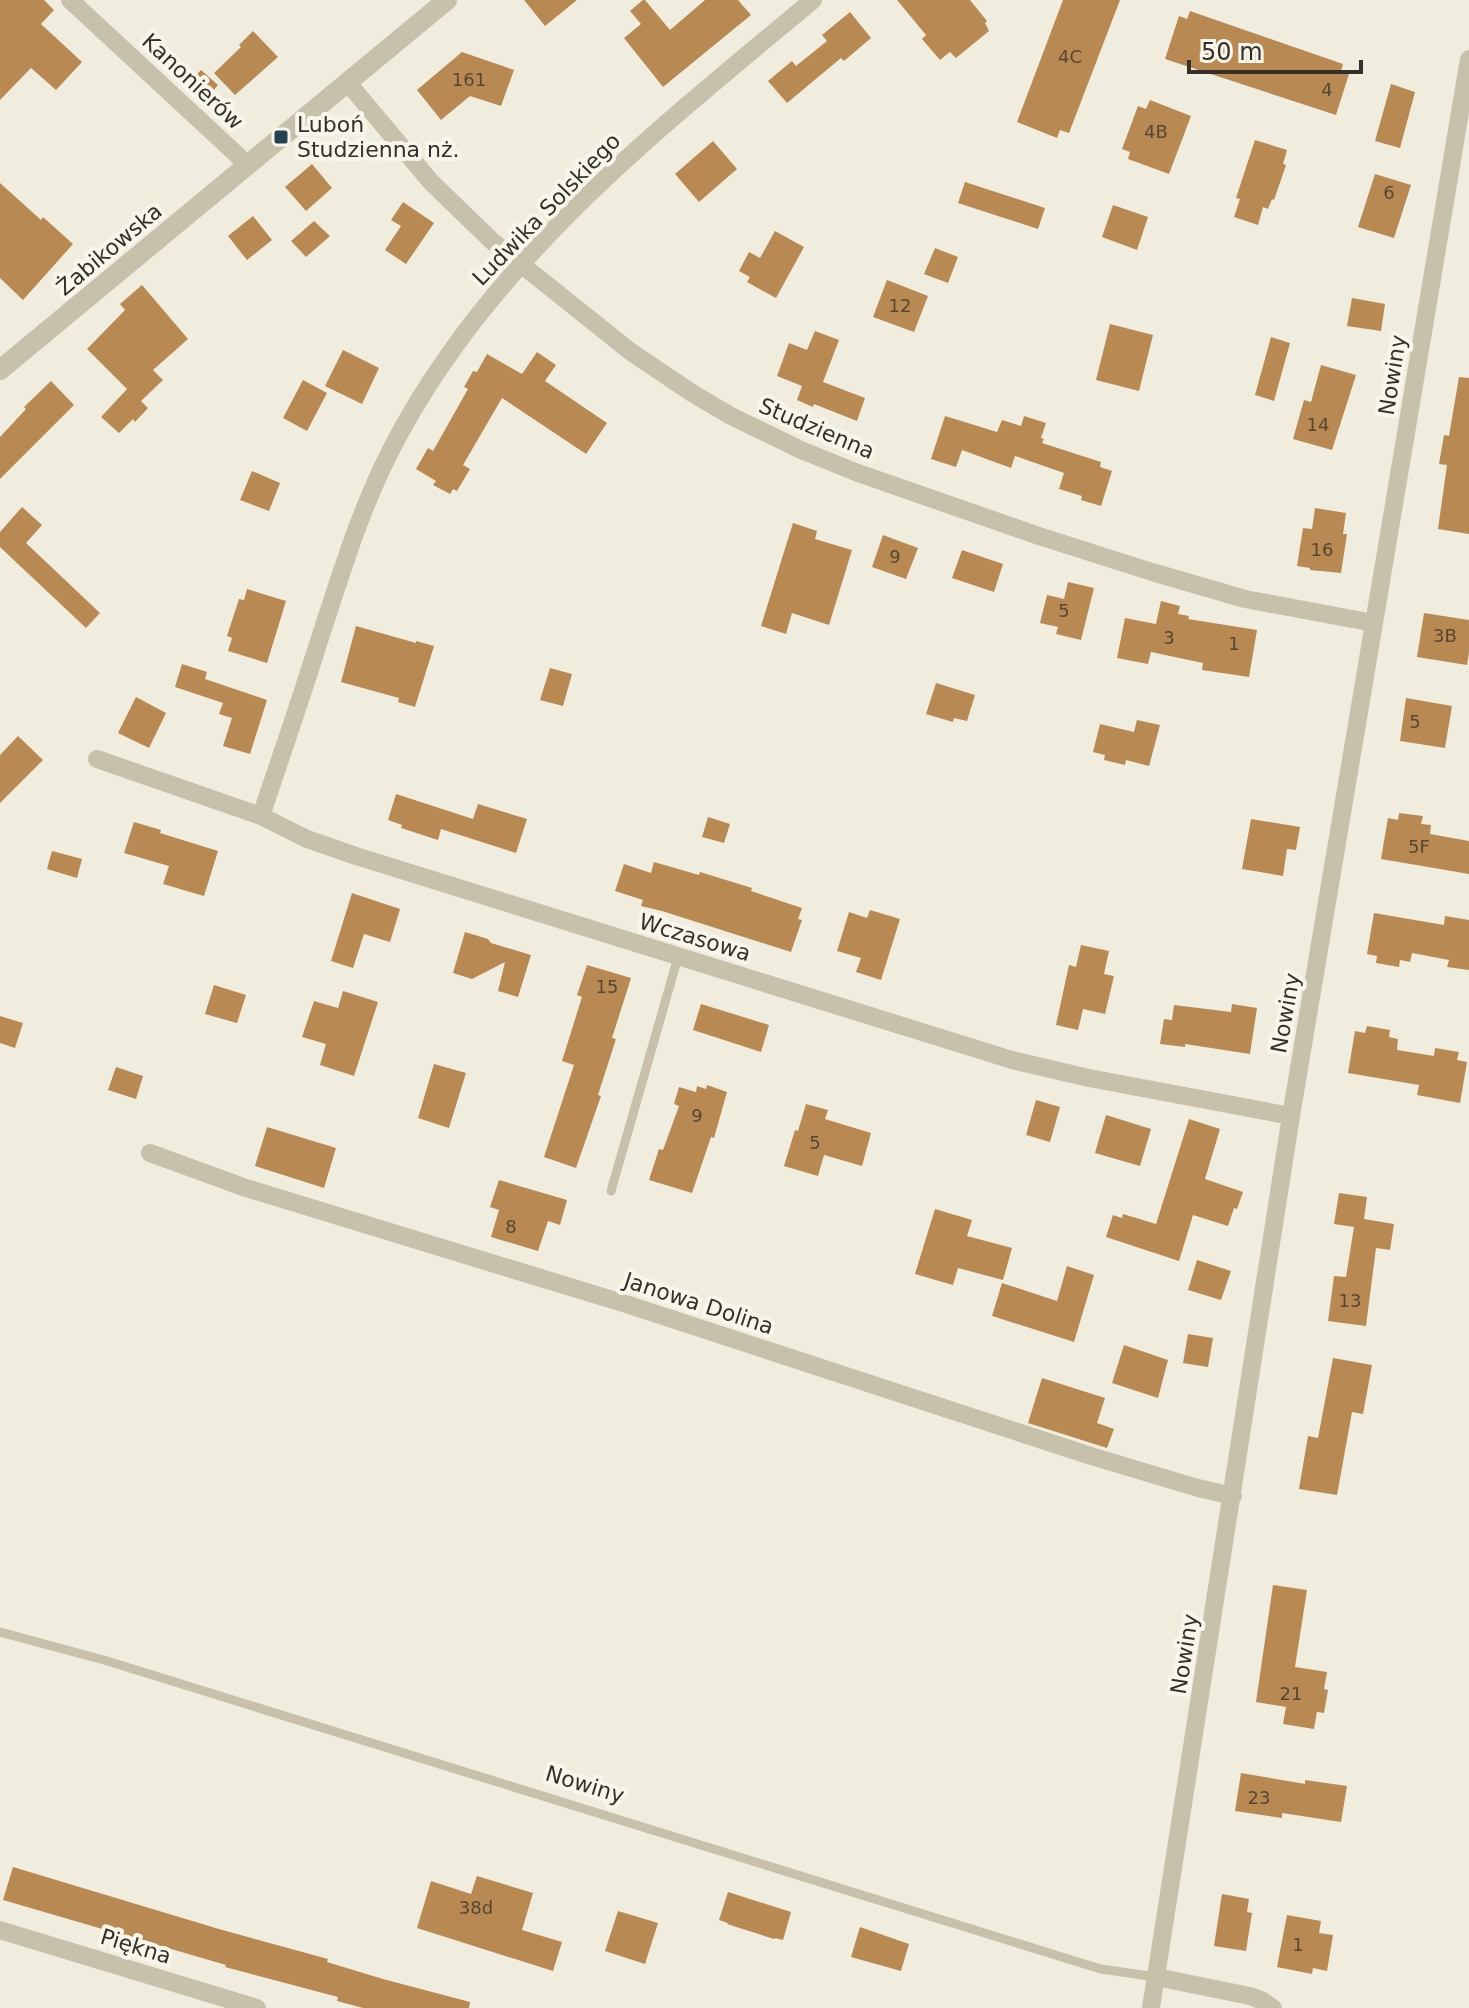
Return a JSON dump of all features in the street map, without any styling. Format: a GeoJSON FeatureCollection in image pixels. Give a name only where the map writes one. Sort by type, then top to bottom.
{"type":"FeatureCollection","features":[{"type":"Feature","properties":{"kind":"street","name":"Kanonierów"},"geometry":{"type":"LineString","coordinates":[[70,0],[248,165]]}},
{"type":"Feature","properties":{"kind":"street","name":"Żabikowska"},"geometry":{"type":"LineString","coordinates":[[0,370],[447,0]]}},
{"type":"Feature","properties":{"kind":"street","name":"Ludwika Solskiego"},"geometry":{"type":"LineString","coordinates":[[261,816],[364,510],[381,469],[428,385],[471,324],[520,264],[582,200],[641,144],[813,0]]}},
{"type":"Feature","properties":{"kind":"street","name":"Nowiny"},"geometry":{"type":"LineString","coordinates":[[1151,2008],[1291,1116],[1469,59]]}},
{"type":"Feature","properties":{"kind":"street","name":"Studzienna"},"geometry":{"type":"LineString","coordinates":[[348,83],[431,182],[520,264],[631,352],[731,416],[801,450],[869,477],[1039,536],[1245,599],[1374,623]]}},
{"type":"Feature","properties":{"kind":"street","name":"Wczasowa"},"geometry":{"type":"LineString","coordinates":[[97,759],[261,816],[307,839],[344,852],[1012,1060],[1152,1091],[1291,1116]]}},
{"type":"Feature","properties":{"kind":"street","name":"Janowa Dolina"},"geometry":{"type":"LineString","coordinates":[[150,1153],[246,1188],[626,1304],[1091,1456],[1233,1496]]}},
{"type":"Feature","properties":{"kind":"street","name":"Piękna"},"geometry":{"type":"LineString","coordinates":[[0,1930],[257,2008]]}},
{"type":"Feature","properties":{"kind":"street"},"geometry":{"type":"LineString","coordinates":[[1156,1977],[1250,1996],[1273,2008]]}},
{"type":"Feature","properties":{"kind":"lane"},"geometry":{"type":"LineString","coordinates":[[611,1191],[678,957]]}},
{"type":"Feature","properties":{"kind":"lane","name":"Nowiny"},"geometry":{"type":"LineString","coordinates":[[0,1632],[104,1660],[1101,1969],[1156,1977]]}},
{"type":"Feature","properties":{"kind":"building"},"geometry":{"type":"Polygon","coordinates":[[[0,0],[44,0],[54,10],[41,24],[82,62],[56,90],[31,68],[0,100],[0,0]]]}},
{"type":"Feature","properties":{"kind":"building"},"geometry":{"type":"Polygon","coordinates":[[[524,0],[577,0],[545,26],[524,0]]]}},
{"type":"Feature","properties":{"kind":"building"},"geometry":{"type":"Polygon","coordinates":[[[643,0],[670,30],[705,0],[738,0],[751,15],[663,87],[624,38],[641,24],[630,11],[643,0]]]}},
{"type":"Feature","properties":{"kind":"building"},"geometry":{"type":"Polygon","coordinates":[[[897,0],[970,0],[987,21],[989,31],[956,58],[950,52],[940,60],[922,39],[926,35],[897,0]]]}},
{"type":"Feature","properties":{"kind":"building"},"geometry":{"type":"Polygon","coordinates":[[[1063,0],[1120,0],[1069,133],[1060,130],[1057,138],[1017,122],[1063,0]]]}},
{"type":"Feature","properties":{"kind":"building"},"geometry":{"type":"Polygon","coordinates":[[[1190,11],[1343,64],[1341,71],[1349,74],[1336,115],[1165,59],[1179,16],[1187,19],[1190,11]]]}},
{"type":"Feature","properties":{"kind":"building"},"geometry":{"type":"Polygon","coordinates":[[[850,12],[871,38],[844,61],[841,58],[787,103],[768,81],[792,61],[796,66],[827,41],[822,35],[850,12]]]}},
{"type":"Feature","properties":{"kind":"building"},"geometry":{"type":"Polygon","coordinates":[[[253,31],[278,57],[235,95],[214,73],[253,31]]]}},
{"type":"Feature","properties":{"kind":"building"},"geometry":{"type":"Polygon","coordinates":[[[462,52],[514,70],[501,106],[470,96],[441,120],[417,90],[462,52]]]}},
{"type":"Feature","properties":{"kind":"building"},"geometry":{"type":"Polygon","coordinates":[[[201,70],[218,85],[204,101],[186,86],[201,70]]]}},
{"type":"Feature","properties":{"kind":"building"},"geometry":{"type":"Polygon","coordinates":[[[1391,84],[1415,92],[1400,148],[1375,141],[1391,84]]]}},
{"type":"Feature","properties":{"kind":"building"},"geometry":{"type":"Polygon","coordinates":[[[1150,100],[1191,116],[1169,174],[1128,159],[1130,152],[1122,149],[1138,106],[1146,109],[1150,100]]]}},
{"type":"Feature","properties":{"kind":"building"},"geometry":{"type":"Polygon","coordinates":[[[1255,140],[1287,150],[1283,164],[1286,165],[1274,200],[1268,209],[1263,207],[1258,225],[1234,217],[1240,199],[1236,198],[1255,140]]]}},
{"type":"Feature","properties":{"kind":"building"},"geometry":{"type":"Polygon","coordinates":[[[713,141],[737,169],[699,202],[675,174],[713,141]]]}},
{"type":"Feature","properties":{"kind":"building"},"geometry":{"type":"Polygon","coordinates":[[[312,164],[332,188],[306,211],[285,187],[312,164]]]}},
{"type":"Feature","properties":{"kind":"building"},"geometry":{"type":"Polygon","coordinates":[[[1375,174],[1411,185],[1394,238],[1358,227],[1375,174]]]}},
{"type":"Feature","properties":{"kind":"building"},"geometry":{"type":"Polygon","coordinates":[[[965,182],[1045,208],[1038,229],[958,203],[965,182]]]}},
{"type":"Feature","properties":{"kind":"building"},"geometry":{"type":"Polygon","coordinates":[[[0,183],[73,244],[23,300],[0,278],[0,183]]]}},
{"type":"Feature","properties":{"kind":"building"},"geometry":{"type":"Polygon","coordinates":[[[403,202],[434,223],[406,264],[385,250],[401,226],[391,220],[403,202]]]}},
{"type":"Feature","properties":{"kind":"building"},"geometry":{"type":"Polygon","coordinates":[[[1113,205],[1148,217],[1137,250],[1102,237],[1113,205]]]}},
{"type":"Feature","properties":{"kind":"building"},"geometry":{"type":"Polygon","coordinates":[[[253,216],[272,240],[247,260],[228,236],[253,216]]]}},
{"type":"Feature","properties":{"kind":"building"},"geometry":{"type":"Polygon","coordinates":[[[314,221],[330,236],[306,257],[291,241],[314,221]]]}},
{"type":"Feature","properties":{"kind":"building"},"geometry":{"type":"Polygon","coordinates":[[[775,231],[804,247],[776,298],[747,282],[750,277],[739,271],[749,252],[760,258],[775,231]]]}},
{"type":"Feature","properties":{"kind":"building"},"geometry":{"type":"Polygon","coordinates":[[[935,248],[958,257],[948,283],[924,274],[935,248]]]}},
{"type":"Feature","properties":{"kind":"building"},"geometry":{"type":"Polygon","coordinates":[[[887,280],[928,296],[914,332],[873,317],[887,280]]]}},
{"type":"Feature","properties":{"kind":"building"},"geometry":{"type":"Polygon","coordinates":[[[142,285],[188,339],[153,370],[163,380],[141,401],[148,408],[119,433],[101,417],[127,389],[87,349],[125,310],[120,304],[142,285]]]}},
{"type":"Feature","properties":{"kind":"building"},"geometry":{"type":"Polygon","coordinates":[[[1352,298],[1385,304],[1381,331],[1347,326],[1352,298]]]}},
{"type":"Feature","properties":{"kind":"building"},"geometry":{"type":"Polygon","coordinates":[[[1110,324],[1153,335],[1139,391],[1096,380],[1110,324]]]}},
{"type":"Feature","properties":{"kind":"building"},"geometry":{"type":"Polygon","coordinates":[[[815,331],[839,340],[823,382],[865,398],[857,421],[797,400],[802,386],[777,376],[789,343],[807,350],[815,331]]]}},
{"type":"Feature","properties":{"kind":"building"},"geometry":{"type":"Polygon","coordinates":[[[1271,337],[1290,343],[1274,401],[1255,395],[1271,337]]]}},
{"type":"Feature","properties":{"kind":"building"},"geometry":{"type":"Polygon","coordinates":[[[343,350],[379,368],[362,404],[325,386],[343,350]]]}},
{"type":"Feature","properties":{"kind":"building"},"geometry":{"type":"Polygon","coordinates":[[[537,352],[556,365],[545,381],[607,423],[586,454],[502,398],[463,465],[470,469],[457,491],[453,489],[450,494],[433,485],[436,481],[416,469],[428,448],[433,451],[468,389],[464,387],[473,371],[477,372],[487,354],[522,374],[537,352]]]}},
{"type":"Feature","properties":{"kind":"building"},"geometry":{"type":"Polygon","coordinates":[[[1321,365],[1356,375],[1332,450],[1293,439],[1304,400],[1311,402],[1321,365]]]}},
{"type":"Feature","properties":{"kind":"building"},"geometry":{"type":"Polygon","coordinates":[[[1459,377],[1469,378],[1469,534],[1438,529],[1447,465],[1439,464],[1444,435],[1449,436],[1459,377]]]}},
{"type":"Feature","properties":{"kind":"building"},"geometry":{"type":"Polygon","coordinates":[[[303,380],[327,393],[307,431],[283,418],[303,380]]]}},
{"type":"Feature","properties":{"kind":"building"},"geometry":{"type":"Polygon","coordinates":[[[51,381],[74,405],[0,479],[0,437],[26,409],[24,407],[51,381]]]}},
{"type":"Feature","properties":{"kind":"building"},"geometry":{"type":"Polygon","coordinates":[[[945,416],[997,432],[1002,420],[1021,426],[1024,416],[1046,423],[1042,443],[1101,462],[1100,467],[1112,471],[1101,506],[1059,489],[1064,473],[1015,456],[1011,468],[962,450],[956,467],[931,459],[945,416]]]}},
{"type":"Feature","properties":{"kind":"building"},"geometry":{"type":"Polygon","coordinates":[[[252,471],[280,483],[269,511],[240,500],[252,471]]]}},
{"type":"Feature","properties":{"kind":"building"},"geometry":{"type":"Polygon","coordinates":[[[22,507],[42,525],[26,543],[100,613],[86,628],[0,547],[0,532],[22,507]]]}},
{"type":"Feature","properties":{"kind":"building"},"geometry":{"type":"Polygon","coordinates":[[[1315,508],[1346,513],[1343,534],[1347,534],[1341,573],[1297,566],[1303,528],[1312,529],[1315,508]]]}},
{"type":"Feature","properties":{"kind":"building"},"geometry":{"type":"Polygon","coordinates":[[[793,523],[817,531],[815,539],[852,550],[829,625],[792,613],[786,634],[761,626],[793,523]]]}},
{"type":"Feature","properties":{"kind":"building"},"geometry":{"type":"Polygon","coordinates":[[[883,535],[918,548],[906,579],[872,567],[883,535]]]}},
{"type":"Feature","properties":{"kind":"building"},"geometry":{"type":"Polygon","coordinates":[[[962,550],[1003,564],[994,592],[952,578],[962,550]]]}},
{"type":"Feature","properties":{"kind":"building"},"geometry":{"type":"Polygon","coordinates":[[[1068,582],[1094,588],[1081,640],[1056,634],[1058,627],[1040,623],[1047,595],[1064,599],[1068,582]]]}},
{"type":"Feature","properties":{"kind":"building"},"geometry":{"type":"Polygon","coordinates":[[[247,589],[286,601],[267,663],[228,651],[232,638],[227,636],[239,599],[244,600],[247,589]]]}},
{"type":"Feature","properties":{"kind":"building"},"geometry":{"type":"Polygon","coordinates":[[[1161,601],[1180,606],[1178,614],[1189,616],[1188,619],[1257,630],[1249,677],[1202,670],[1203,663],[1151,652],[1148,664],[1117,658],[1125,618],[1156,624],[1161,601]]]}},
{"type":"Feature","properties":{"kind":"building"},"geometry":{"type":"Polygon","coordinates":[[[1424,613],[1469,620],[1467,665],[1417,657],[1424,613]]]}},
{"type":"Feature","properties":{"kind":"building"},"geometry":{"type":"Polygon","coordinates":[[[356,626],[434,646],[415,707],[398,702],[399,698],[341,682],[356,626]]]}},
{"type":"Feature","properties":{"kind":"building"},"geometry":{"type":"Polygon","coordinates":[[[182,664],[207,672],[205,679],[267,700],[250,754],[223,746],[232,718],[219,714],[223,703],[175,687],[182,664]]]}},
{"type":"Feature","properties":{"kind":"building"},"geometry":{"type":"Polygon","coordinates":[[[550,668],[572,674],[563,706],[540,700],[550,668]]]}},
{"type":"Feature","properties":{"kind":"building"},"geometry":{"type":"Polygon","coordinates":[[[936,683],[975,695],[967,721],[954,718],[953,722],[926,714],[936,683]]]}},
{"type":"Feature","properties":{"kind":"building"},"geometry":{"type":"Polygon","coordinates":[[[136,697],[166,713],[149,748],[118,733],[136,697]]]}},
{"type":"Feature","properties":{"kind":"building"},"geometry":{"type":"Polygon","coordinates":[[[1406,698],[1452,706],[1445,748],[1400,741],[1406,698]]]}},
{"type":"Feature","properties":{"kind":"building"},"geometry":{"type":"Polygon","coordinates":[[[1137,720],[1160,725],[1149,766],[1126,760],[1125,765],[1104,760],[1105,755],[1093,752],[1100,724],[1134,732],[1137,720]]]}},
{"type":"Feature","properties":{"kind":"building"},"geometry":{"type":"Polygon","coordinates":[[[18,736],[43,760],[0,803],[0,755],[18,736]]]}},
{"type":"Feature","properties":{"kind":"building"},"geometry":{"type":"Polygon","coordinates":[[[396,794],[473,819],[478,804],[527,819],[516,853],[441,829],[438,840],[401,828],[402,825],[388,820],[396,794]]]}},
{"type":"Feature","properties":{"kind":"building"},"geometry":{"type":"Polygon","coordinates":[[[1399,813],[1423,816],[1421,824],[1431,825],[1430,834],[1469,841],[1469,874],[1381,859],[1388,818],[1398,820],[1399,813]]]}},
{"type":"Feature","properties":{"kind":"building"},"geometry":{"type":"Polygon","coordinates":[[[708,817],[730,824],[724,843],[702,837],[708,817]]]}},
{"type":"Feature","properties":{"kind":"building"},"geometry":{"type":"Polygon","coordinates":[[[1251,819],[1300,827],[1296,850],[1287,849],[1283,876],[1242,869],[1251,819]]]}},
{"type":"Feature","properties":{"kind":"building"},"geometry":{"type":"Polygon","coordinates":[[[134,822],[218,851],[204,896],[163,884],[169,866],[124,853],[134,822]]]}},
{"type":"Feature","properties":{"kind":"building"},"geometry":{"type":"Polygon","coordinates":[[[52,851],[82,859],[77,878],[47,869],[52,851]]]}},
{"type":"Feature","properties":{"kind":"building"},"geometry":{"type":"Polygon","coordinates":[[[654,862],[752,888],[751,891],[802,908],[798,919],[802,920],[791,952],[641,906],[643,900],[615,891],[624,864],[651,873],[654,862]]]}},
{"type":"Feature","properties":{"kind":"building"},"geometry":{"type":"Polygon","coordinates":[[[352,893],[400,909],[390,942],[364,934],[353,968],[331,961],[352,893]]]}},
{"type":"Feature","properties":{"kind":"building"},"geometry":{"type":"Polygon","coordinates":[[[870,910],[900,919],[881,980],[856,972],[861,958],[837,951],[849,912],[867,918],[870,910]]]}},
{"type":"Feature","properties":{"kind":"building"},"geometry":{"type":"Polygon","coordinates":[[[1374,913],[1444,925],[1445,916],[1469,920],[1469,970],[1447,967],[1449,960],[1412,953],[1410,962],[1400,960],[1399,967],[1376,963],[1377,956],[1367,954],[1374,913]]]}},
{"type":"Feature","properties":{"kind":"building"},"geometry":{"type":"Polygon","coordinates":[[[465,932],[531,955],[518,997],[498,991],[505,962],[472,979],[453,973],[465,932]]]}},
{"type":"Feature","properties":{"kind":"building"},"geometry":{"type":"Polygon","coordinates":[[[1081,945],[1109,951],[1104,974],[1114,976],[1105,1014],[1083,1009],[1078,1030],[1056,1025],[1069,965],[1076,967],[1081,945]]]}},
{"type":"Feature","properties":{"kind":"building"},"geometry":{"type":"Polygon","coordinates":[[[587,965],[631,978],[612,1038],[616,1039],[598,1095],[601,1096],[576,1168],[544,1157],[574,1065],[562,1061],[582,997],[577,995],[587,965]]]}},
{"type":"Feature","properties":{"kind":"building"},"geometry":{"type":"Polygon","coordinates":[[[214,985],[246,995],[237,1023],[205,1014],[214,985]]]}},
{"type":"Feature","properties":{"kind":"building"},"geometry":{"type":"Polygon","coordinates":[[[343,991],[378,1002],[354,1076],[320,1065],[326,1044],[302,1037],[314,1001],[338,1008],[343,991]]]}},
{"type":"Feature","properties":{"kind":"building"},"geometry":{"type":"Polygon","coordinates":[[[701,1004],[769,1025],[761,1052],[693,1030],[701,1004]]]}},
{"type":"Feature","properties":{"kind":"building"},"geometry":{"type":"Polygon","coordinates":[[[1232,1004],[1257,1008],[1250,1054],[1185,1044],[1185,1047],[1160,1044],[1164,1019],[1172,1020],[1174,1005],[1231,1012],[1232,1004]]]}},
{"type":"Feature","properties":{"kind":"building"},"geometry":{"type":"Polygon","coordinates":[[[0,1016],[23,1023],[15,1048],[0,1043],[0,1016]]]}},
{"type":"Feature","properties":{"kind":"building"},"geometry":{"type":"Polygon","coordinates":[[[1367,1026],[1390,1030],[1389,1037],[1398,1039],[1397,1050],[1434,1056],[1435,1048],[1459,1052],[1457,1060],[1467,1062],[1460,1103],[1417,1095],[1419,1085],[1348,1073],[1355,1031],[1365,1033],[1367,1026]]]}},
{"type":"Feature","properties":{"kind":"building"},"geometry":{"type":"Polygon","coordinates":[[[434,1064],[466,1073],[449,1128],[418,1118],[434,1064]]]}},
{"type":"Feature","properties":{"kind":"building"},"geometry":{"type":"Polygon","coordinates":[[[116,1067],[143,1076],[136,1099],[108,1090],[116,1067]]]}},
{"type":"Feature","properties":{"kind":"building"},"geometry":{"type":"Polygon","coordinates":[[[707,1085],[727,1092],[714,1138],[711,1137],[692,1193],[649,1180],[679,1106],[674,1104],[679,1087],[696,1092],[697,1086],[706,1089],[707,1085]]]}},
{"type":"Feature","properties":{"kind":"building"},"geometry":{"type":"Polygon","coordinates":[[[1036,1100],[1060,1107],[1050,1142],[1026,1135],[1036,1100]]]}},
{"type":"Feature","properties":{"kind":"building"},"geometry":{"type":"Polygon","coordinates":[[[806,1104],[828,1110],[825,1119],[871,1133],[862,1166],[824,1155],[818,1176],[784,1166],[806,1104]]]}},
{"type":"Feature","properties":{"kind":"building"},"geometry":{"type":"Polygon","coordinates":[[[1106,1115],[1151,1129],[1140,1166],[1095,1153],[1106,1115]]]}},
{"type":"Feature","properties":{"kind":"building"},"geometry":{"type":"Polygon","coordinates":[[[1189,1119],[1220,1129],[1205,1179],[1243,1192],[1228,1226],[1193,1215],[1179,1261],[1106,1237],[1113,1215],[1122,1218],[1123,1214],[1156,1224],[1189,1119]]]}},
{"type":"Feature","properties":{"kind":"building"},"geometry":{"type":"Polygon","coordinates":[[[267,1127],[336,1148],[324,1188],[255,1166],[267,1127]]]}},
{"type":"Feature","properties":{"kind":"building"},"geometry":{"type":"Polygon","coordinates":[[[499,1180],[567,1200],[560,1225],[548,1221],[538,1251],[491,1237],[499,1210],[490,1207],[499,1180]]]}},
{"type":"Feature","properties":{"kind":"building"},"geometry":{"type":"Polygon","coordinates":[[[1339,1193],[1367,1197],[1364,1219],[1394,1224],[1390,1250],[1376,1248],[1366,1326],[1328,1321],[1334,1276],[1346,1277],[1354,1227],[1334,1224],[1339,1193]]]}},
{"type":"Feature","properties":{"kind":"building"},"geometry":{"type":"Polygon","coordinates":[[[935,1209],[972,1220],[967,1236],[1012,1248],[1003,1280],[958,1268],[953,1285],[915,1274],[935,1209]]]}},
{"type":"Feature","properties":{"kind":"building"},"geometry":{"type":"Polygon","coordinates":[[[1197,1260],[1231,1271],[1221,1300],[1188,1290],[1197,1260]]]}},
{"type":"Feature","properties":{"kind":"building"},"geometry":{"type":"Polygon","coordinates":[[[1067,1266],[1094,1275],[1074,1342],[992,1316],[1002,1283],[1057,1301],[1067,1266]]]}},
{"type":"Feature","properties":{"kind":"building"},"geometry":{"type":"Polygon","coordinates":[[[1188,1334],[1213,1338],[1208,1367],[1183,1363],[1188,1334]]]}},
{"type":"Feature","properties":{"kind":"building"},"geometry":{"type":"Polygon","coordinates":[[[1124,1345],[1168,1360],[1158,1398],[1112,1383],[1124,1345]]]}},
{"type":"Feature","properties":{"kind":"building"},"geometry":{"type":"Polygon","coordinates":[[[1333,1358],[1372,1365],[1363,1414],[1352,1412],[1337,1495],[1299,1489],[1308,1436],[1318,1438],[1333,1358]]]}},
{"type":"Feature","properties":{"kind":"building"},"geometry":{"type":"Polygon","coordinates":[[[1042,1378],[1105,1398],[1097,1423],[1114,1429],[1107,1448],[1028,1423],[1042,1378]]]}},
{"type":"Feature","properties":{"kind":"building"},"geometry":{"type":"Polygon","coordinates":[[[1273,1585],[1307,1590],[1295,1667],[1327,1672],[1324,1689],[1328,1690],[1324,1713],[1317,1712],[1314,1729],[1283,1724],[1286,1707],[1256,1702],[1273,1585]]]}},
{"type":"Feature","properties":{"kind":"building"},"geometry":{"type":"Polygon","coordinates":[[[1241,1773],[1305,1784],[1305,1780],[1347,1786],[1341,1822],[1282,1813],[1282,1818],[1235,1811],[1241,1773]]]}},
{"type":"Feature","properties":{"kind":"building"},"geometry":{"type":"Polygon","coordinates":[[[13,1867],[328,1959],[327,1962],[383,1979],[470,2002],[469,2008],[363,2008],[337,2001],[338,1997],[225,1967],[3,1900],[13,1867]]]}},
{"type":"Feature","properties":{"kind":"building"},"geometry":{"type":"Polygon","coordinates":[[[477,1876],[533,1893],[522,1930],[562,1942],[553,1971],[417,1928],[431,1881],[471,1894],[477,1876]]]}},
{"type":"Feature","properties":{"kind":"building"},"geometry":{"type":"Polygon","coordinates":[[[728,1892],[791,1912],[783,1940],[719,1920],[728,1892]]]}},
{"type":"Feature","properties":{"kind":"building"},"geometry":{"type":"Polygon","coordinates":[[[1222,1894],[1249,1899],[1247,1912],[1252,1913],[1246,1951],[1214,1946],[1222,1894]]]}},
{"type":"Feature","properties":{"kind":"building"},"geometry":{"type":"Polygon","coordinates":[[[618,1911],[658,1923],[645,1964],[605,1951],[618,1911]]]}},
{"type":"Feature","properties":{"kind":"building"},"geometry":{"type":"Polygon","coordinates":[[[1287,1915],[1321,1921],[1319,1933],[1333,1935],[1327,1971],[1313,1968],[1312,1974],[1277,1967],[1287,1915]]]}},
{"type":"Feature","properties":{"kind":"building"},"geometry":{"type":"Polygon","coordinates":[[[860,1927],[909,1944],[901,1971],[851,1957],[860,1927]]]}},
{"type":"Feature","properties":{"kind":"place","name":"Luboń Studzienna nż."},"geometry":{"type":"Point","coordinates":[281,137]}}]}
